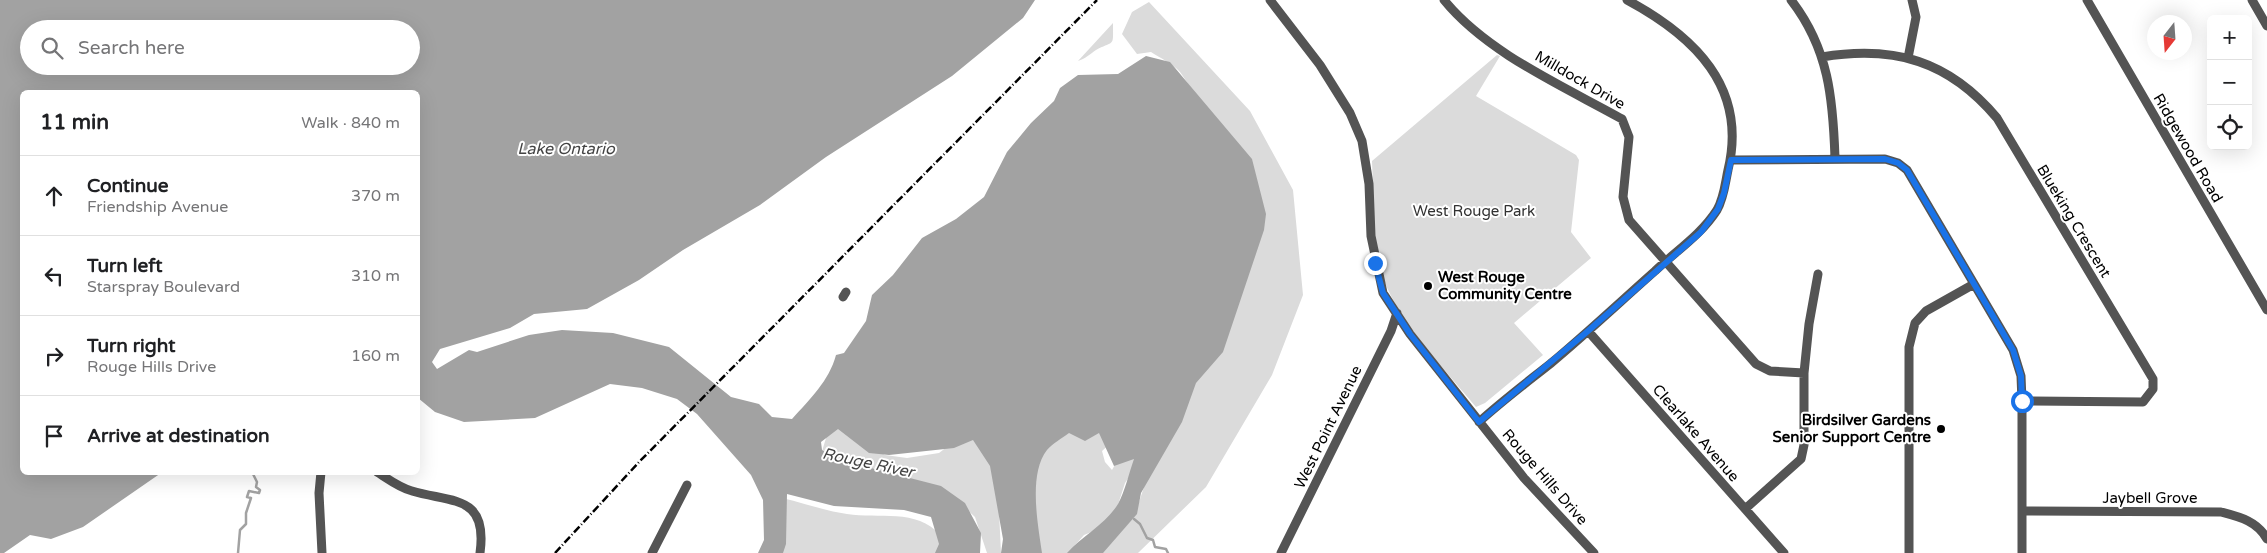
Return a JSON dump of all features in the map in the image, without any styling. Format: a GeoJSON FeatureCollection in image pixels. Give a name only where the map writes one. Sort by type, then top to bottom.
{"type":"FeatureCollection","features":[{"type":"Feature","properties":{"kind":"street","name":"Rouge Hills Drive"},"geometry":{"type":"LineString","coordinates":[[1270,0],[1320,65],[1350,114],[1362,141],[1367,162],[1371,236],[1375,263],[1383,293],[1410,334],[1524,478],[1594,553]]}},
{"type":"Feature","properties":{"kind":"street","name":"Milldock Drive"},"geometry":{"type":"LineString","coordinates":[[1444,0],[1474,32],[1497,48],[1622,119],[1629,136],[1624,197],[1630,220],[1756,364],[1770,371],[1804,373]]}},
{"type":"Feature","properties":{"kind":"street"},"geometry":{"type":"LineString","coordinates":[[1479,422],[1588,331],[1701,232],[1718,209],[1724,193],[1731,160],[1732,122],[1722,89],[1713,72],[1689,41],[1652,14],[1627,0]]}},
{"type":"Feature","properties":{"kind":"street"},"geometry":{"type":"LineString","coordinates":[[1791,0],[1808,26],[1822,57],[1833,107],[1835,158]]}},
{"type":"Feature","properties":{"kind":"street"},"geometry":{"type":"LineString","coordinates":[[1908,58],[1916,17],[1912,0]]}},
{"type":"Feature","properties":{"kind":"street","name":"Ridgewood Road"},"geometry":{"type":"LineString","coordinates":[[2087,0],[2267,310]]}},
{"type":"Feature","properties":{"kind":"street"},"geometry":{"type":"LineString","coordinates":[[2252,0],[2267,26]]}},
{"type":"Feature","properties":{"kind":"street","name":"Blueking Crescent"},"geometry":{"type":"LineString","coordinates":[[1822,57],[1869,53],[1908,58],[1934,67],[1961,82],[1981,99],[1997,118],[2153,379],[2153,389],[2143,402],[2022,401]]}},
{"type":"Feature","properties":{"kind":"street"},"geometry":{"type":"LineString","coordinates":[[1731,160],[1885,159],[1898,163],[1907,170],[2013,350],[2021,376],[2022,553]]}},
{"type":"Feature","properties":{"kind":"street"},"geometry":{"type":"LineString","coordinates":[[1745,509],[1801,459],[1804,445],[1804,373],[1809,324],[1818,274]]}},
{"type":"Feature","properties":{"kind":"street"},"geometry":{"type":"LineString","coordinates":[[1909,553],[1909,346],[1915,322],[1926,311],[1974,284]]}},
{"type":"Feature","properties":{"kind":"street","name":"West Point Avenue"},"geometry":{"type":"LineString","coordinates":[[1281,553],[1391,331],[1397,313]]}},
{"type":"Feature","properties":{"kind":"street","name":"Clearlake Avenue"},"geometry":{"type":"LineString","coordinates":[[1588,331],[1784,553]]}},
{"type":"Feature","properties":{"kind":"street"},"geometry":{"type":"LineString","coordinates":[[321,475],[318,493],[322,553]]}},
{"type":"Feature","properties":{"kind":"street"},"geometry":{"type":"LineString","coordinates":[[382,475],[410,491],[453,500],[471,507],[480,522],[480,553]]}},
{"type":"Feature","properties":{"kind":"street"},"geometry":{"type":"LineString","coordinates":[[652,553],[687,485]]}},
{"type":"Feature","properties":{"kind":"street","name":"Jaybell Grove"},"geometry":{"type":"LineString","coordinates":[[2022,511],[2221,512],[2243,517],[2262,530],[2267,539]]}},
{"type":"Feature","properties":{"kind":"green space"},"geometry":{"type":"Polygon","coordinates":[[[1149,2],[1250,111],[1293,190],[1303,295],[1272,375],[1206,487],[1138,553],[1102,553],[1134,517],[1147,478],[1263,213],[1259,194],[1246,160],[1226,131],[1177,69],[1151,52],[1137,54],[1122,34],[1132,12],[1149,2]]]}},
{"type":"Feature","properties":{"kind":"green space"},"geometry":{"type":"Polygon","coordinates":[[[1113,23],[1112,42],[1078,61],[1113,23]]]}},
{"type":"Feature","properties":{"kind":"green space","name":"West Rouge Park"},"geometry":{"type":"Polygon","coordinates":[[[1497,55],[1500,56],[1476,96],[1576,155],[1579,160],[1571,232],[1591,258],[1514,323],[1543,355],[1485,403],[1476,407],[1412,329],[1391,296],[1384,280],[1375,236],[1372,161],[1497,55]]]}},
{"type":"Feature","properties":{"kind":"green space"},"geometry":{"type":"Polygon","coordinates":[[[1164,377],[1141,459],[1125,483],[1114,517],[1106,526],[1084,535],[1068,553],[1036,553],[1031,470],[1056,393],[1112,442],[1102,451],[1105,462],[1112,470],[1164,377]]]}},
{"type":"Feature","properties":{"kind":"green space"},"geometry":{"type":"Polygon","coordinates":[[[835,420],[854,438],[885,455],[907,458],[939,453],[968,431],[990,454],[999,511],[1001,553],[987,553],[975,517],[961,504],[820,458],[829,428],[835,420]]]}},
{"type":"Feature","properties":{"kind":"green space"},"geometry":{"type":"Polygon","coordinates":[[[782,498],[839,513],[896,516],[920,521],[940,535],[939,553],[782,553],[782,498]]]}},
{"type":"Feature","properties":{"kind":"water","name":"Lake Ontario"},"geometry":{"type":"Polygon","coordinates":[[[0,0],[1035,0],[1023,18],[952,76],[826,157],[760,205],[683,250],[639,280],[587,309],[534,314],[510,328],[440,349],[432,362],[437,369],[469,350],[477,352],[529,335],[562,330],[613,333],[669,347],[731,397],[759,404],[772,417],[792,419],[824,381],[836,355],[844,353],[866,321],[872,295],[893,275],[922,238],[956,219],[984,197],[1007,152],[1031,123],[1054,101],[1060,88],[1078,75],[1118,74],[1146,56],[1170,62],[1252,159],[1266,214],[1264,230],[1223,352],[1196,383],[1182,422],[1141,493],[1137,514],[1103,553],[1067,553],[1101,524],[1118,504],[1134,459],[1114,466],[1099,433],[1085,441],[1069,433],[1049,448],[1041,460],[1036,486],[1036,500],[1042,553],[1001,553],[1003,539],[990,466],[973,440],[954,448],[889,455],[869,453],[838,429],[821,442],[822,450],[836,459],[941,486],[965,503],[981,533],[980,553],[935,553],[939,544],[931,517],[904,510],[834,506],[787,494],[786,544],[783,553],[758,553],[764,540],[763,500],[751,475],[697,414],[677,399],[642,388],[610,384],[535,418],[464,422],[435,412],[420,400],[420,90],[20,90],[20,475],[158,475],[83,527],[51,539],[30,535],[4,553],[0,553],[0,0]]]}},
{"type":"Feature","properties":{"kind":"waterway"},"geometry":{"type":"LineString","coordinates":[[238,553],[240,530],[246,524],[246,513],[251,498],[247,497],[249,491],[259,493],[260,490],[256,487],[257,482],[254,475]]}},
{"type":"Feature","properties":{"kind":"waterway"},"geometry":{"type":"LineString","coordinates":[[1134,519],[1140,524],[1147,538],[1153,540],[1155,547],[1166,549],[1168,553]]}},
{"type":"Feature","properties":{"kind":"railway"},"geometry":{"type":"LineString","coordinates":[[555,553],[640,461],[1097,0]]}},
{"type":"Feature","properties":{"kind":"place","name":"West Rouge Community Centre"},"geometry":{"type":"Point","coordinates":[1428,286]}},
{"type":"Feature","properties":{"kind":"place","name":"Birdsilver Gardens Senior Support Centre"},"geometry":{"type":"Point","coordinates":[1941,429]}},
{"type":"Feature","properties":{"kind":"route"},"geometry":{"type":"LineString","coordinates":[[1375,263],[1383,293],[1410,334],[1479,422],[1588,331],[1701,232],[1718,209],[1724,193],[1731,160],[1885,159],[1898,163],[1907,170],[2013,350],[2021,376],[2022,401]]}},
{"type":"Feature","properties":{"kind":"water label","name":"Rouge River"},"geometry":{"type":"Point","coordinates":[868,463]}}]}
